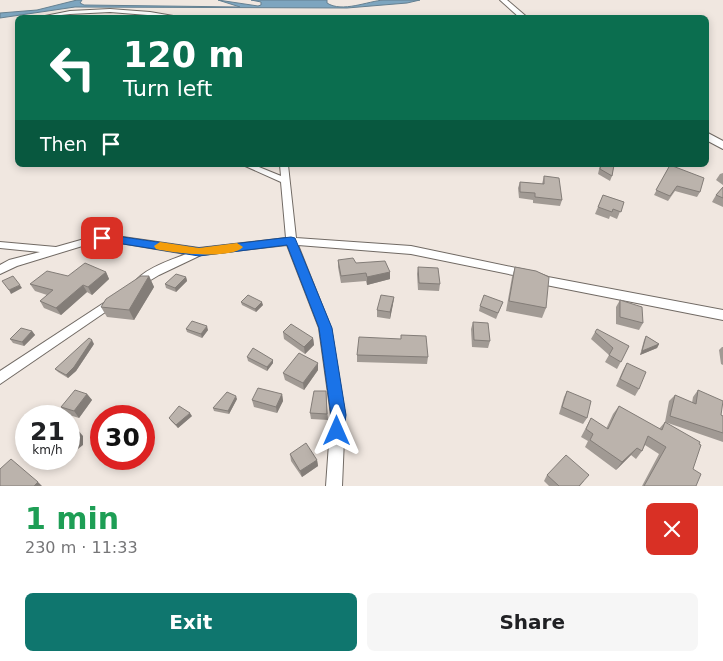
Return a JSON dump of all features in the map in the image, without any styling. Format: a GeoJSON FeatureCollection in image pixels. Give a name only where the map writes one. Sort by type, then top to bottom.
{"type":"FeatureCollection","features":[{"type":"Feature","properties":{"kind":"main road"},"geometry":{"type":"LineString","coordinates":[[504,0],[521,15]]}},
{"type":"Feature","properties":{"kind":"main road"},"geometry":{"type":"LineString","coordinates":[[709,137],[723,146]]}},
{"type":"Feature","properties":{"kind":"street"},"geometry":{"type":"LineString","coordinates":[[54,15],[76,11],[158,13],[168,15]]}},
{"type":"Feature","properties":{"kind":"street"},"geometry":{"type":"LineString","coordinates":[[252,167],[286,180]]}},
{"type":"Feature","properties":{"kind":"street"},"geometry":{"type":"LineString","coordinates":[[284,167],[291,241],[325,328],[338,415],[334,486]]}},
{"type":"Feature","properties":{"kind":"street"},"geometry":{"type":"LineString","coordinates":[[0,270],[13,263],[102,238],[199,252],[291,241],[411,250],[535,276],[546,281],[723,314]]}},
{"type":"Feature","properties":{"kind":"street"},"geometry":{"type":"LineString","coordinates":[[0,245],[61,249]]}},
{"type":"Feature","properties":{"kind":"street"},"geometry":{"type":"LineString","coordinates":[[0,378],[155,272],[199,252]]}},
{"type":"Feature","properties":{"kind":"water"},"geometry":{"type":"Polygon","coordinates":[[[77,0],[82,0],[80,3],[84,5],[240,7],[218,0],[258,6],[261,5],[261,2],[251,0],[327,0],[327,3],[333,6],[347,7],[384,0],[420,0],[407,3],[347,8],[75,7],[0,18],[0,13],[37,10],[77,0]]]}},
{"type":"Feature","properties":{"kind":"building"},"geometry":{"type":"Polygon","coordinates":[[[600,167],[614,167],[612,176],[600,169],[600,167]]]}},
{"type":"Feature","properties":{"kind":"building"},"geometry":{"type":"Polygon","coordinates":[[[669,167],[675,167],[704,178],[700,192],[677,186],[670,196],[656,190],[669,167]]]}},
{"type":"Feature","properties":{"kind":"building"},"geometry":{"type":"Polygon","coordinates":[[[544,176],[559,178],[562,200],[535,197],[535,193],[520,192],[520,182],[544,184],[544,176]]]}},
{"type":"Feature","properties":{"kind":"building"},"geometry":{"type":"Polygon","coordinates":[[[723,187],[723,198],[716,195],[723,187]]]}},
{"type":"Feature","properties":{"kind":"building"},"geometry":{"type":"Polygon","coordinates":[[[603,195],[624,202],[621,212],[613,209],[612,212],[598,207],[603,195]]]}},
{"type":"Feature","properties":{"kind":"building"},"geometry":{"type":"Polygon","coordinates":[[[353,258],[356,263],[385,261],[390,272],[367,277],[366,273],[341,276],[338,260],[353,258]]]}},
{"type":"Feature","properties":{"kind":"building"},"geometry":{"type":"Polygon","coordinates":[[[85,263],[106,272],[88,287],[83,285],[56,308],[40,301],[53,290],[30,284],[47,271],[68,276],[85,263]]]}},
{"type":"Feature","properties":{"kind":"building"},"geometry":{"type":"Polygon","coordinates":[[[418,267],[438,268],[440,284],[419,283],[418,267]]]}},
{"type":"Feature","properties":{"kind":"building"},"geometry":{"type":"Polygon","coordinates":[[[515,267],[536,271],[549,277],[546,308],[509,301],[515,267]]]}},
{"type":"Feature","properties":{"kind":"building"},"geometry":{"type":"Polygon","coordinates":[[[176,274],[186,277],[175,288],[165,284],[176,274]]]}},
{"type":"Feature","properties":{"kind":"building"},"geometry":{"type":"Polygon","coordinates":[[[13,276],[20,285],[9,290],[2,281],[13,276]]]}},
{"type":"Feature","properties":{"kind":"building"},"geometry":{"type":"Polygon","coordinates":[[[141,276],[149,276],[129,310],[101,307],[106,299],[141,276]]]}},
{"type":"Feature","properties":{"kind":"building"},"geometry":{"type":"Polygon","coordinates":[[[248,295],[262,302],[255,309],[241,302],[248,295]]]}},
{"type":"Feature","properties":{"kind":"building"},"geometry":{"type":"Polygon","coordinates":[[[381,295],[394,297],[390,312],[377,310],[381,295]]]}},
{"type":"Feature","properties":{"kind":"building"},"geometry":{"type":"Polygon","coordinates":[[[484,295],[503,302],[498,313],[480,306],[484,295]]]}},
{"type":"Feature","properties":{"kind":"building"},"geometry":{"type":"Polygon","coordinates":[[[620,300],[642,307],[643,323],[620,317],[620,300]]]}},
{"type":"Feature","properties":{"kind":"building"},"geometry":{"type":"Polygon","coordinates":[[[192,321],[207,326],[201,334],[186,329],[192,321]]]}},
{"type":"Feature","properties":{"kind":"building"},"geometry":{"type":"Polygon","coordinates":[[[473,322],[488,323],[490,341],[474,340],[473,322]]]}},
{"type":"Feature","properties":{"kind":"building"},"geometry":{"type":"Polygon","coordinates":[[[291,324],[313,338],[304,347],[283,332],[291,324]]]}},
{"type":"Feature","properties":{"kind":"building"},"geometry":{"type":"Polygon","coordinates":[[[21,328],[32,331],[22,342],[10,339],[21,328]]]}},
{"type":"Feature","properties":{"kind":"building"},"geometry":{"type":"Polygon","coordinates":[[[597,329],[629,346],[621,362],[609,355],[613,348],[595,332],[597,329]]]}},
{"type":"Feature","properties":{"kind":"building"},"geometry":{"type":"Polygon","coordinates":[[[401,335],[426,336],[428,357],[357,355],[359,337],[401,339],[401,335]]]}},
{"type":"Feature","properties":{"kind":"building"},"geometry":{"type":"Polygon","coordinates":[[[646,336],[659,344],[642,351],[646,336]]]}},
{"type":"Feature","properties":{"kind":"building"},"geometry":{"type":"Polygon","coordinates":[[[89,338],[92,340],[74,367],[66,375],[55,369],[89,338]]]}},
{"type":"Feature","properties":{"kind":"building"},"geometry":{"type":"Polygon","coordinates":[[[253,348],[273,360],[267,367],[247,357],[253,348]]]}},
{"type":"Feature","properties":{"kind":"building"},"geometry":{"type":"Polygon","coordinates":[[[299,353],[318,363],[303,383],[283,373],[299,353]]]}},
{"type":"Feature","properties":{"kind":"building"},"geometry":{"type":"Polygon","coordinates":[[[627,363],[646,372],[639,389],[620,379],[627,363]]]}},
{"type":"Feature","properties":{"kind":"building"},"geometry":{"type":"Polygon","coordinates":[[[258,388],[282,394],[276,407],[252,400],[258,388]]]}},
{"type":"Feature","properties":{"kind":"building"},"geometry":{"type":"Polygon","coordinates":[[[75,390],[87,394],[79,405],[63,405],[75,390]]]}},
{"type":"Feature","properties":{"kind":"building"},"geometry":{"type":"Polygon","coordinates":[[[698,390],[723,401],[721,415],[723,416],[723,433],[670,416],[675,395],[696,404],[698,390]]]}},
{"type":"Feature","properties":{"kind":"building"},"geometry":{"type":"Polygon","coordinates":[[[314,391],[326,391],[327,414],[310,413],[314,391]]]}},
{"type":"Feature","properties":{"kind":"building"},"geometry":{"type":"Polygon","coordinates":[[[567,391],[591,401],[587,418],[562,407],[567,391]]]}},
{"type":"Feature","properties":{"kind":"building"},"geometry":{"type":"Polygon","coordinates":[[[227,392],[236,396],[228,411],[213,408],[227,392]]]}},
{"type":"Feature","properties":{"kind":"building"},"geometry":{"type":"Polygon","coordinates":[[[179,406],[190,413],[176,425],[169,418],[179,406]]]}},
{"type":"Feature","properties":{"kind":"building"},"geometry":{"type":"Polygon","coordinates":[[[619,406],[662,430],[665,422],[700,442],[699,444],[701,445],[693,469],[701,474],[696,486],[644,486],[666,447],[648,436],[642,451],[637,448],[622,462],[590,440],[593,434],[586,429],[591,418],[608,429],[619,406]]]}},
{"type":"Feature","properties":{"kind":"building"},"geometry":{"type":"Polygon","coordinates":[[[306,443],[317,460],[300,471],[290,454],[306,443]]]}},
{"type":"Feature","properties":{"kind":"building"},"geometry":{"type":"Polygon","coordinates":[[[566,455],[589,475],[579,486],[559,486],[547,475],[566,455]]]}},
{"type":"Feature","properties":{"kind":"building"},"geometry":{"type":"Polygon","coordinates":[[[11,459],[15,462],[15,470],[24,470],[38,482],[34,486],[0,486],[0,469],[11,459]]]}},
{"type":"Feature","properties":{"kind":"slow traffic"},"geometry":{"type":"LineString","coordinates":[[160,246],[199,252],[237,247]]}},
{"type":"Feature","properties":{"kind":"route"},"geometry":{"type":"LineString","coordinates":[[102,238],[199,252],[291,241],[325,328],[338,415],[337,431]]}}]}
